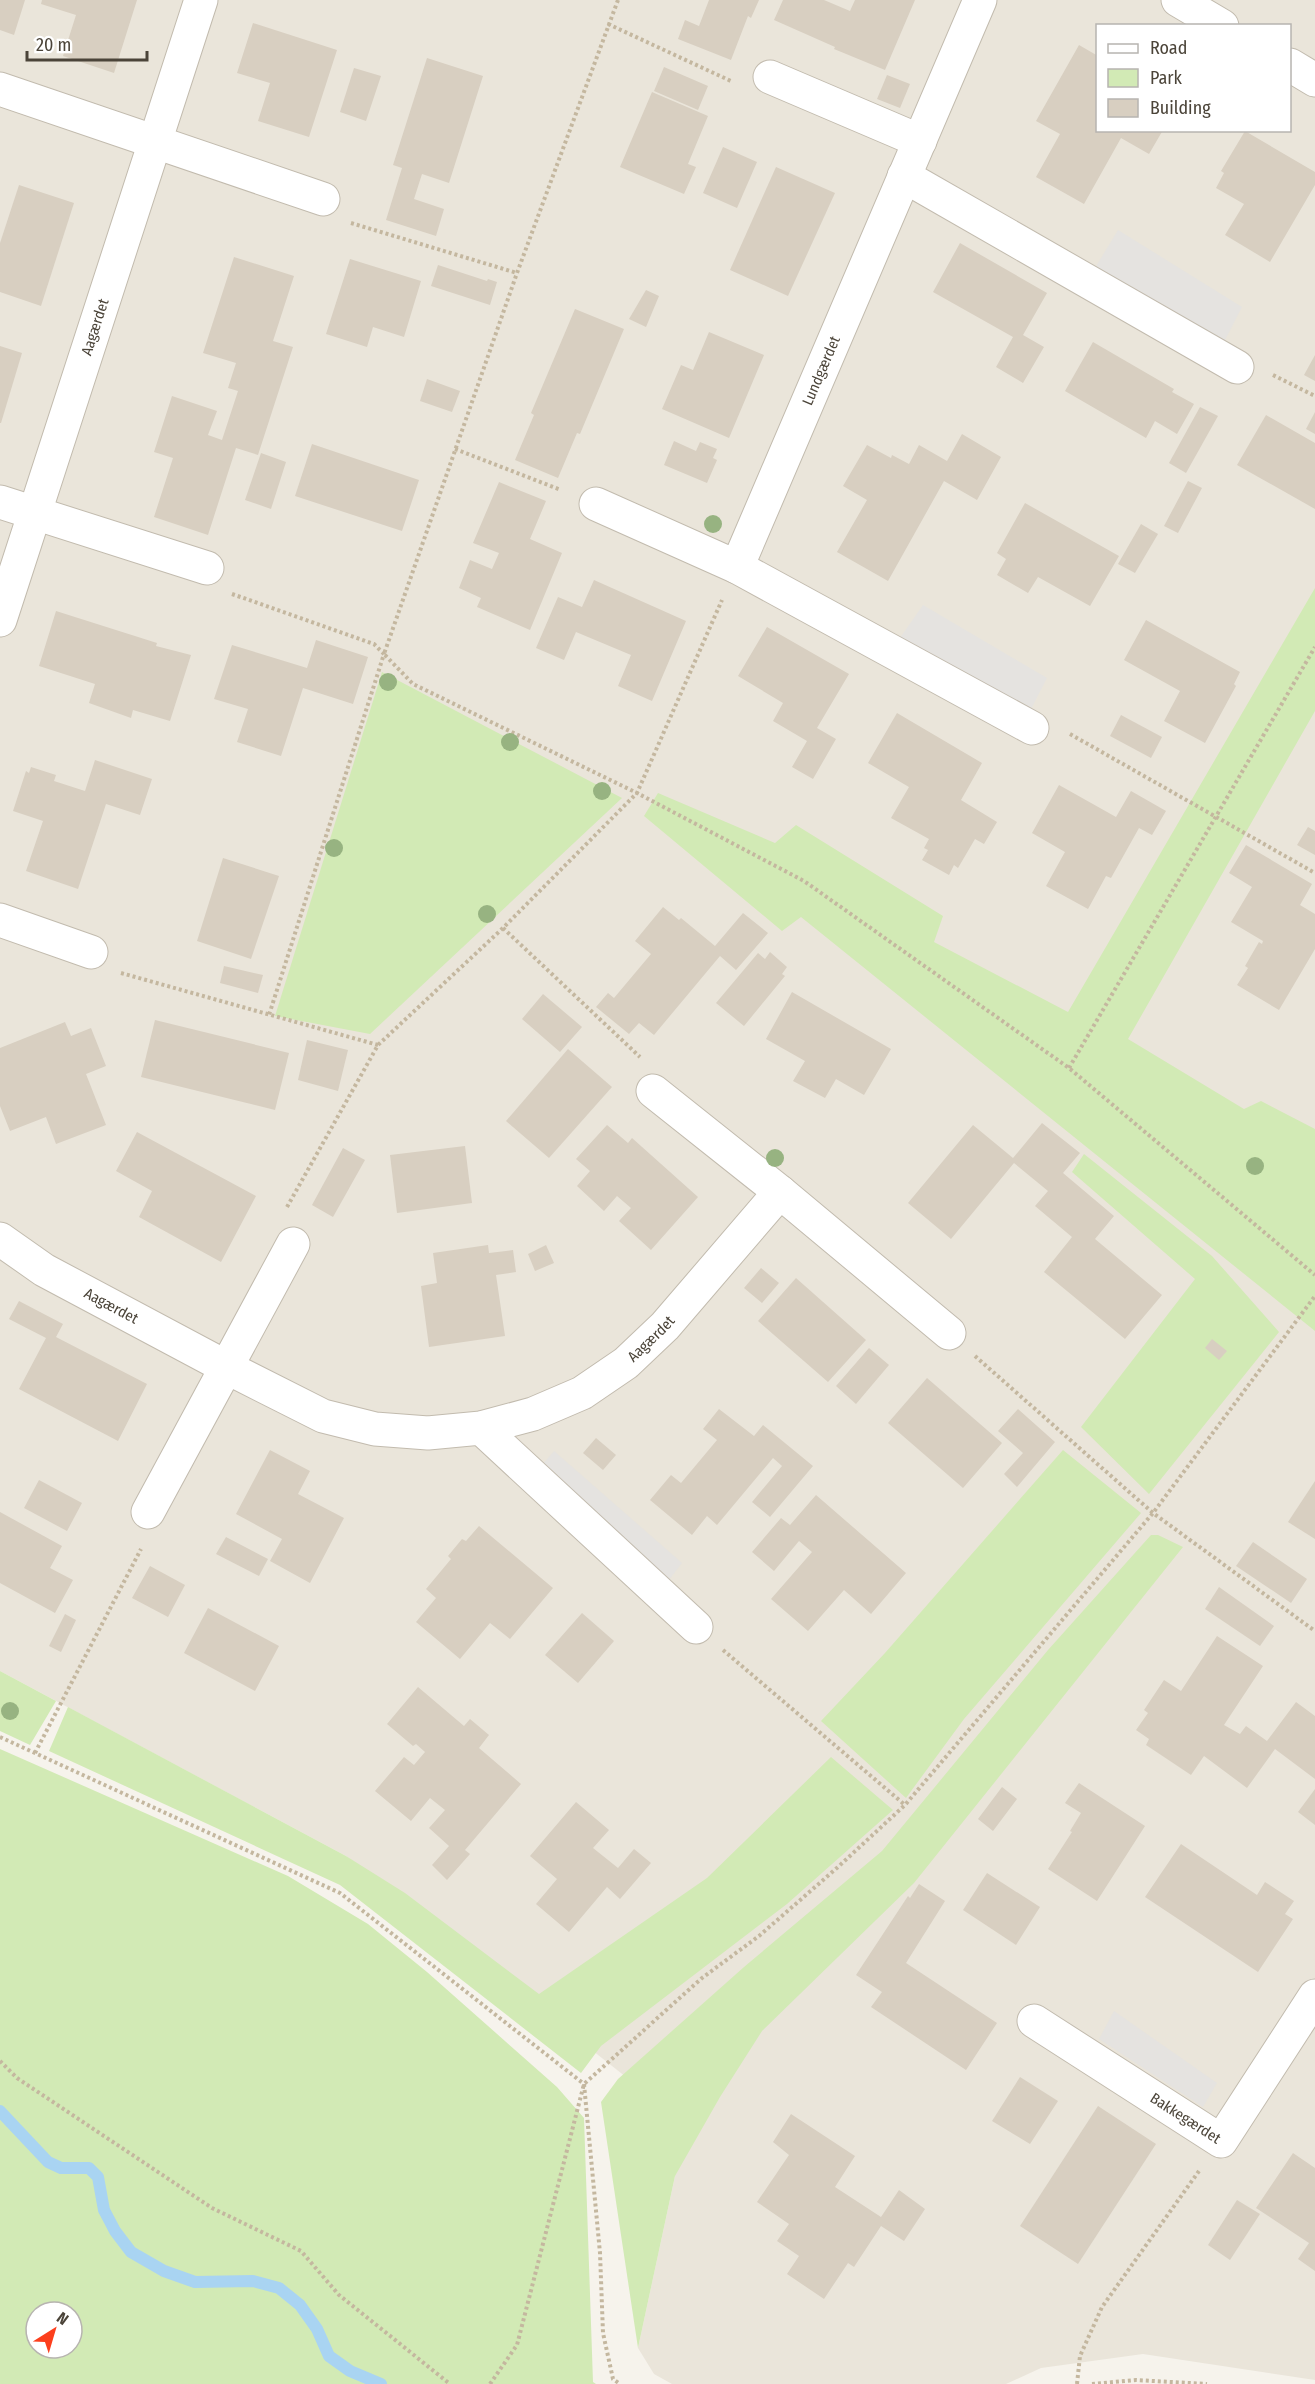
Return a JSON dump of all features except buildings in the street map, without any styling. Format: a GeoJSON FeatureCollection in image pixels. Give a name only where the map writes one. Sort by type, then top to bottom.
{"type":"FeatureCollection","features":[{"type":"Feature","properties":{"kind":"street","name":"Aagærdet"},"geometry":{"type":"LineString","coordinates":[[0,620],[201,0]]}},
{"type":"Feature","properties":{"kind":"street","name":"Lundgærdet"},"geometry":{"type":"LineString","coordinates":[[737,567],[980,0]]}},
{"type":"Feature","properties":{"kind":"street"},"geometry":{"type":"LineString","coordinates":[[1178,0],[1219,24]]}},
{"type":"Feature","properties":{"kind":"street"},"geometry":{"type":"LineString","coordinates":[[1291,66],[1315,80]]}},
{"type":"Feature","properties":{"kind":"street"},"geometry":{"type":"LineString","coordinates":[[770,77],[920,141]]}},
{"type":"Feature","properties":{"kind":"street"},"geometry":{"type":"LineString","coordinates":[[0,89],[323,199]]}},
{"type":"Feature","properties":{"kind":"street"},"geometry":{"type":"LineString","coordinates":[[904,176],[1237,367]]}},
{"type":"Feature","properties":{"kind":"street"},"geometry":{"type":"LineString","coordinates":[[0,502],[207,568]]}},
{"type":"Feature","properties":{"kind":"street"},"geometry":{"type":"LineString","coordinates":[[596,504],[737,567],[1032,728]]}},
{"type":"Feature","properties":{"kind":"street"},"geometry":{"type":"LineString","coordinates":[[0,920],[91,952]]}},
{"type":"Feature","properties":{"kind":"street"},"geometry":{"type":"LineString","coordinates":[[652,1091],[780,1192],[949,1333]]}},
{"type":"Feature","properties":{"kind":"street","name":"Aagærdet"},"geometry":{"type":"LineString","coordinates":[[0,1239],[44,1270],[323,1416],[375,1429],[428,1433],[481,1428],[533,1414],[582,1393],[626,1363],[665,1326],[780,1192]]}},
{"type":"Feature","properties":{"kind":"street"},"geometry":{"type":"LineString","coordinates":[[148,1512],[293,1244]]}},
{"type":"Feature","properties":{"kind":"street"},"geometry":{"type":"LineString","coordinates":[[481,1428],[696,1627]]}},
{"type":"Feature","properties":{"kind":"street","name":"Bakkegærdet"},"geometry":{"type":"LineString","coordinates":[[1034,2021],[1221,2141],[1315,1996]]}},
{"type":"Feature","properties":{"kind":"path"},"geometry":{"type":"LineString","coordinates":[[268,1015],[384,654],[517,273],[618,0]]}},
{"type":"Feature","properties":{"kind":"path"},"geometry":{"type":"LineString","coordinates":[[608,24],[751,91],[770,77]]}},
{"type":"Feature","properties":{"kind":"path"},"geometry":{"type":"LineString","coordinates":[[323,199],[329,216],[517,273]]}},
{"type":"Feature","properties":{"kind":"path"},"geometry":{"type":"LineString","coordinates":[[1237,367],[1251,363],[1315,396]]}},
{"type":"Feature","properties":{"kind":"path"},"geometry":{"type":"LineString","coordinates":[[456,449],[596,504]]}},
{"type":"Feature","properties":{"kind":"path"},"geometry":{"type":"LineString","coordinates":[[293,1244],[278,1223],[378,1045],[503,927],[637,794],[737,567]]}},
{"type":"Feature","properties":{"kind":"path"},"geometry":{"type":"LineString","coordinates":[[207,568],[212,587],[374,644],[413,684],[637,794],[804,881],[1069,1068],[1315,1275]]}},
{"type":"Feature","properties":{"kind":"path"},"geometry":{"type":"LineString","coordinates":[[1069,1068],[1315,647]]}},
{"type":"Feature","properties":{"kind":"path"},"geometry":{"type":"LineString","coordinates":[[1032,728],[1053,725],[1315,873]]}},
{"type":"Feature","properties":{"kind":"path"},"geometry":{"type":"LineString","coordinates":[[503,927],[648,1065],[652,1091]]}},
{"type":"Feature","properties":{"kind":"path"},"geometry":{"type":"LineString","coordinates":[[91,952],[93,965],[378,1045]]}},
{"type":"Feature","properties":{"kind":"path"},"geometry":{"type":"LineString","coordinates":[[490,2384],[517,2345],[584,2084],[702,1978],[759,1936],[905,1805],[1153,1513],[1315,1296]]}},
{"type":"Feature","properties":{"kind":"path"},"geometry":{"type":"LineString","coordinates":[[949,1333],[1153,1513],[1315,1631]]}},
{"type":"Feature","properties":{"kind":"path"},"geometry":{"type":"LineString","coordinates":[[35,1753],[146,1538],[148,1512]]}},
{"type":"Feature","properties":{"kind":"path"},"geometry":{"type":"LineString","coordinates":[[696,1627],[905,1805]]}},
{"type":"Feature","properties":{"kind":"path"},"geometry":{"type":"LineString","coordinates":[[0,1737],[340,1893],[584,2084],[600,2253],[603,2333],[613,2379],[620,2384]]}},
{"type":"Feature","properties":{"kind":"path"},"geometry":{"type":"LineString","coordinates":[[0,2061],[17,2078],[212,2208],[301,2251],[339,2295],[450,2384]]}},
{"type":"Feature","properties":{"kind":"path"},"geometry":{"type":"LineString","coordinates":[[1077,2384],[1080,2356],[1102,2307],[1180,2197]]}},
{"type":"Feature","properties":{"kind":"path"},"geometry":{"type":"LineString","coordinates":[[1092,2384],[1136,2380],[1207,2384]]}},
{"type":"Feature","properties":{"kind":"shaded area"},"geometry":{"type":"Polygon","coordinates":[[[0,0],[1315,0],[1315,2380],[1143,2354],[1041,2368],[1006,2384],[672,2384],[654,2374],[638,2348],[675,2176],[664,2107],[346,1856],[0,1671],[0,0]]]}},
{"type":"Feature","properties":{"kind":"shaded area"},"geometry":{"type":"Polygon","coordinates":[[[1118,230],[1242,307],[1224,342],[1095,268],[1118,230]]]}},
{"type":"Feature","properties":{"kind":"shaded area"},"geometry":{"type":"Polygon","coordinates":[[[923,605],[1047,678],[1027,717],[895,645],[923,605]]]}},
{"type":"Feature","properties":{"kind":"shaded area"},"geometry":{"type":"Polygon","coordinates":[[[554,1451],[682,1563],[662,1589],[537,1471],[554,1451]]]}},
{"type":"Feature","properties":{"kind":"shaded area"},"geometry":{"type":"Polygon","coordinates":[[[1114,2011],[1217,2083],[1203,2107],[1099,2039],[1114,2011]]]}},
{"type":"Feature","properties":{"kind":"green space"},"geometry":{"type":"Polygon","coordinates":[[[1315,588],[1315,711],[1128,1039],[1244,1109],[1261,1101],[1315,1129],[1315,1331],[801,917],[782,931],[644,816],[658,793],[775,843],[796,825],[943,916],[934,942],[1068,1012],[1315,588]]]}},
{"type":"Feature","properties":{"kind":"green space"},"geometry":{"type":"Polygon","coordinates":[[[382,672],[622,798],[370,1034],[275,1016],[382,672]]]}},
{"type":"Feature","properties":{"kind":"green space"},"geometry":{"type":"Polygon","coordinates":[[[1084,1154],[1212,1256],[1279,1332],[1149,1494],[1081,1427],[1195,1279],[1072,1172],[1084,1154]]]}},
{"type":"Feature","properties":{"kind":"green space"},"geometry":{"type":"Polygon","coordinates":[[[1063,1450],[1141,1513],[964,1719],[906,1798],[821,1721],[885,1653],[1063,1450]]]}},
{"type":"Feature","properties":{"kind":"green space"},"geometry":{"type":"Polygon","coordinates":[[[1151,1535],[1158,1535],[1183,1547],[914,1883],[762,2031],[720,2097],[675,2176],[638,2348],[601,2102],[618,2079],[744,1967],[882,1851],[1048,1650],[1151,1535]]]}},
{"type":"Feature","properties":{"kind":"green space"},"geometry":{"type":"Polygon","coordinates":[[[0,1671],[56,1701],[30,1745],[0,1731],[0,1671]]]}},
{"type":"Feature","properties":{"kind":"green space"},"geometry":{"type":"Polygon","coordinates":[[[68,1707],[346,1856],[405,1893],[539,1994],[707,1878],[831,1757],[893,1810],[787,1904],[601,2046],[581,2073],[340,1885],[49,1751],[68,1707]]]}},
{"type":"Feature","properties":{"kind":"green space"},"geometry":{"type":"Polygon","coordinates":[[[0,1749],[288,1876],[368,1924],[427,1972],[557,2087],[584,2118],[593,2382],[596,2384],[0,2384],[0,1749]]]}},
{"type":"Feature","properties":{"kind":"waterway"},"geometry":{"type":"LineString","coordinates":[[0,2111],[48,2162],[61,2168],[89,2168],[98,2177],[104,2210],[115,2231],[131,2252],[164,2271],[195,2282],[253,2281],[279,2288],[300,2305],[317,2329],[329,2356],[350,2371],[381,2384]]}}]}
